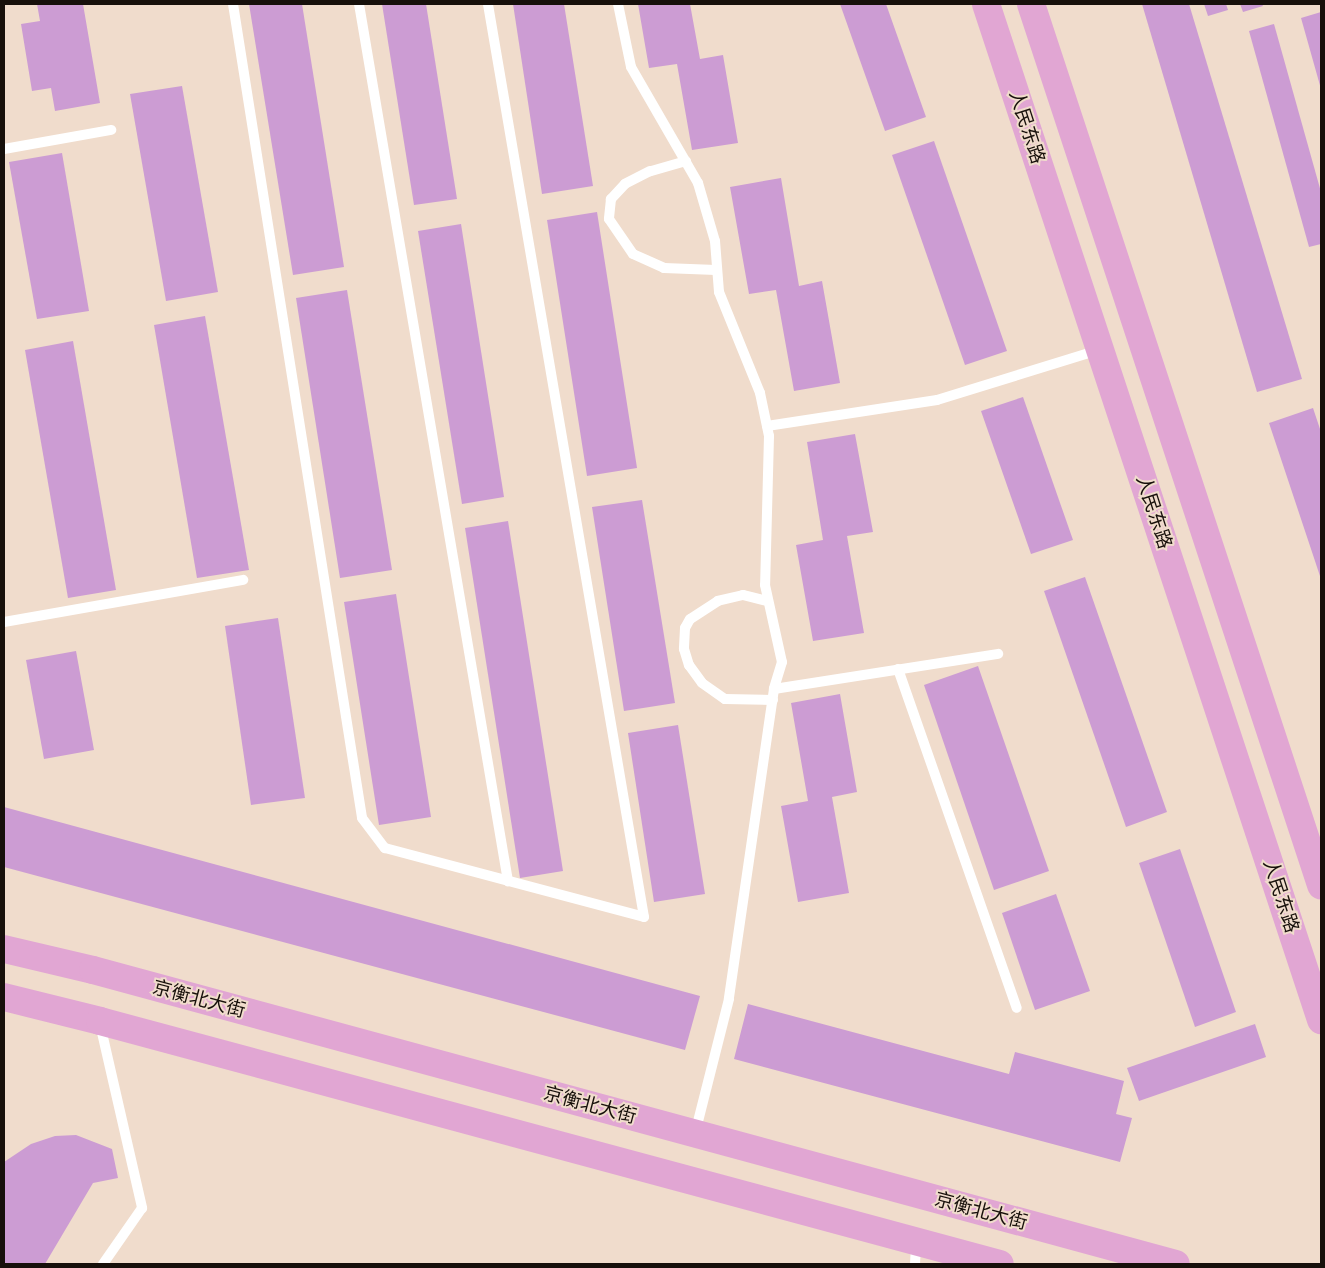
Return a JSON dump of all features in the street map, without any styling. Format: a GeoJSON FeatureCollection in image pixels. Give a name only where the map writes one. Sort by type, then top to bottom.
{"type":"FeatureCollection","features":[{"type":"Feature","properties":{"kind":"main road","name":"人民东路"},"geometry":{"type":"LineString","coordinates":[[986,4],[1321,1020]]}},
{"type":"Feature","properties":{"kind":"main road"},"geometry":{"type":"LineString","coordinates":[[1031,4],[1321,886]]}},
{"type":"Feature","properties":{"kind":"main road","name":"京衡北大街"},"geometry":{"type":"LineString","coordinates":[[4,949],[102,973],[1176,1264]]}},
{"type":"Feature","properties":{"kind":"main road"},"geometry":{"type":"LineString","coordinates":[[4,998],[100,1020],[915,1253],[1000,1264]]}},
{"type":"Feature","properties":{"kind":"lane"},"geometry":{"type":"LineString","coordinates":[[233,4],[362,818],[386,848],[644,917],[488,4]]}},
{"type":"Feature","properties":{"kind":"lane"},"geometry":{"type":"LineString","coordinates":[[359,4],[508,881]]}},
{"type":"Feature","properties":{"kind":"lane"},"geometry":{"type":"LineString","coordinates":[[618,4],[631,67],[698,183],[715,241],[719,292],[730,324],[760,393],[766,426],[767,601],[778,631],[782,662],[773,694],[729,999],[694,1133]]}},
{"type":"Feature","properties":{"kind":"lane"},"geometry":{"type":"LineString","coordinates":[[4,149],[111,130]]}},
{"type":"Feature","properties":{"kind":"lane"},"geometry":{"type":"LineString","coordinates":[[686,161],[650,171],[625,184],[611,199],[609,219],[633,254],[664,268],[716,270]]}},
{"type":"Feature","properties":{"kind":"lane"},"geometry":{"type":"LineString","coordinates":[[766,426],[937,400],[1100,350]]}},
{"type":"Feature","properties":{"kind":"lane"},"geometry":{"type":"LineString","coordinates":[[4,622],[243,580]]}},
{"type":"Feature","properties":{"kind":"lane"},"geometry":{"type":"LineString","coordinates":[[767,601],[743,595],[718,601],[690,619],[685,628],[684,648],[689,665],[702,683],[725,699],[773,694],[898,669],[998,654]]}},
{"type":"Feature","properties":{"kind":"lane"},"geometry":{"type":"LineString","coordinates":[[898,669],[1017,1008]]}},
{"type":"Feature","properties":{"kind":"lane"},"geometry":{"type":"LineString","coordinates":[[100,1020],[142,1208],[102,1264]]}},
{"type":"Feature","properties":{"kind":"building"},"geometry":{"type":"Polygon","coordinates":[[[37,4],[83,4],[100,103],[55,111],[51,88],[32,91],[21,24],[40,21],[37,4]]]}},
{"type":"Feature","properties":{"kind":"building"},"geometry":{"type":"Polygon","coordinates":[[[249,4],[302,4],[344,267],[293,275],[249,4]]]}},
{"type":"Feature","properties":{"kind":"building"},"geometry":{"type":"Polygon","coordinates":[[[382,4],[426,4],[457,199],[414,205],[382,4]]]}},
{"type":"Feature","properties":{"kind":"building"},"geometry":{"type":"Polygon","coordinates":[[[513,4],[564,4],[593,186],[542,194],[513,4]]]}},
{"type":"Feature","properties":{"kind":"building"},"geometry":{"type":"Polygon","coordinates":[[[638,4],[690,4],[700,59],[723,55],[738,143],[692,150],[677,64],[649,68],[638,4]]]}},
{"type":"Feature","properties":{"kind":"building"},"geometry":{"type":"Polygon","coordinates":[[[840,4],[886,4],[926,117],[885,131],[840,4]]]}},
{"type":"Feature","properties":{"kind":"building"},"geometry":{"type":"Polygon","coordinates":[[[1142,4],[1189,4],[1302,379],[1257,392],[1142,4]]]}},
{"type":"Feature","properties":{"kind":"building"},"geometry":{"type":"Polygon","coordinates":[[[1204,4],[1226,4],[1228,10],[1208,16],[1204,4]]]}},
{"type":"Feature","properties":{"kind":"building"},"geometry":{"type":"Polygon","coordinates":[[[1240,4],[1262,4],[1263,6],[1243,12],[1240,4]]]}},
{"type":"Feature","properties":{"kind":"building"},"geometry":{"type":"Polygon","coordinates":[[[1321,12],[1321,89],[1301,18],[1321,12]]]}},
{"type":"Feature","properties":{"kind":"building"},"geometry":{"type":"Polygon","coordinates":[[[1274,24],[1321,192],[1321,244],[1309,247],[1249,31],[1274,24]]]}},
{"type":"Feature","properties":{"kind":"building"},"geometry":{"type":"Polygon","coordinates":[[[182,86],[218,292],[166,301],[130,94],[182,86]]]}},
{"type":"Feature","properties":{"kind":"building"},"geometry":{"type":"Polygon","coordinates":[[[934,141],[1007,351],[965,365],[892,155],[934,141]]]}},
{"type":"Feature","properties":{"kind":"building"},"geometry":{"type":"Polygon","coordinates":[[[62,153],[89,311],[37,319],[9,162],[62,153]]]}},
{"type":"Feature","properties":{"kind":"building"},"geometry":{"type":"Polygon","coordinates":[[[781,178],[799,286],[822,281],[840,383],[794,391],[776,290],[749,294],[730,187],[781,178]]]}},
{"type":"Feature","properties":{"kind":"building"},"geometry":{"type":"Polygon","coordinates":[[[597,212],[637,468],[587,476],[547,220],[597,212]]]}},
{"type":"Feature","properties":{"kind":"building"},"geometry":{"type":"Polygon","coordinates":[[[461,224],[504,497],[462,504],[418,231],[461,224]]]}},
{"type":"Feature","properties":{"kind":"building"},"geometry":{"type":"Polygon","coordinates":[[[347,290],[392,570],[340,578],[296,298],[347,290]]]}},
{"type":"Feature","properties":{"kind":"building"},"geometry":{"type":"Polygon","coordinates":[[[205,316],[249,570],[197,578],[154,325],[205,316]]]}},
{"type":"Feature","properties":{"kind":"building"},"geometry":{"type":"Polygon","coordinates":[[[73,341],[116,590],[68,598],[25,350],[73,341]]]}},
{"type":"Feature","properties":{"kind":"building"},"geometry":{"type":"Polygon","coordinates":[[[1023,397],[1073,540],[1031,554],[981,411],[1023,397]]]}},
{"type":"Feature","properties":{"kind":"building"},"geometry":{"type":"Polygon","coordinates":[[[1313,408],[1321,432],[1321,579],[1269,423],[1313,408]]]}},
{"type":"Feature","properties":{"kind":"building"},"geometry":{"type":"Polygon","coordinates":[[[855,434],[873,532],[847,536],[864,633],[813,641],[796,545],[823,540],[807,442],[855,434]]]}},
{"type":"Feature","properties":{"kind":"building"},"geometry":{"type":"Polygon","coordinates":[[[642,500],[675,703],[624,711],[592,507],[642,500]]]}},
{"type":"Feature","properties":{"kind":"building"},"geometry":{"type":"Polygon","coordinates":[[[508,521],[563,871],[520,878],[465,528],[508,521]]]}},
{"type":"Feature","properties":{"kind":"building"},"geometry":{"type":"Polygon","coordinates":[[[1085,577],[1167,812],[1126,827],[1044,591],[1085,577]]]}},
{"type":"Feature","properties":{"kind":"building"},"geometry":{"type":"Polygon","coordinates":[[[396,594],[431,817],[379,825],[344,602],[396,594]]]}},
{"type":"Feature","properties":{"kind":"building"},"geometry":{"type":"Polygon","coordinates":[[[278,618],[305,798],[251,805],[225,626],[278,618]]]}},
{"type":"Feature","properties":{"kind":"building"},"geometry":{"type":"Polygon","coordinates":[[[76,651],[94,750],[44,759],[26,660],[76,651]]]}},
{"type":"Feature","properties":{"kind":"building"},"geometry":{"type":"Polygon","coordinates":[[[978,666],[1049,871],[994,890],[924,685],[978,666]]]}},
{"type":"Feature","properties":{"kind":"building"},"geometry":{"type":"Polygon","coordinates":[[[840,694],[857,792],[832,797],[849,893],[798,902],[781,806],[808,801],[791,703],[840,694]]]}},
{"type":"Feature","properties":{"kind":"building"},"geometry":{"type":"Polygon","coordinates":[[[678,725],[705,894],[654,902],[628,733],[678,725]]]}},
{"type":"Feature","properties":{"kind":"building"},"geometry":{"type":"Polygon","coordinates":[[[4,807],[700,996],[685,1050],[4,867],[4,807]]]}},
{"type":"Feature","properties":{"kind":"building"},"geometry":{"type":"Polygon","coordinates":[[[1180,849],[1236,1012],[1195,1027],[1139,863],[1180,849]]]}},
{"type":"Feature","properties":{"kind":"building"},"geometry":{"type":"Polygon","coordinates":[[[1056,894],[1090,991],[1035,1010],[1002,913],[1056,894]]]}},
{"type":"Feature","properties":{"kind":"building"},"geometry":{"type":"Polygon","coordinates":[[[748,1004],[1009,1074],[1015,1052],[1124,1081],[1116,1114],[1132,1118],[1120,1162],[734,1059],[748,1004]]]}},
{"type":"Feature","properties":{"kind":"building"},"geometry":{"type":"Polygon","coordinates":[[[1255,1024],[1266,1057],[1139,1101],[1127,1068],[1255,1024]]]}},
{"type":"Feature","properties":{"kind":"building"},"geometry":{"type":"Polygon","coordinates":[[[76,1135],[112,1149],[118,1178],[93,1183],[45,1264],[4,1264],[4,1162],[31,1144],[55,1136],[76,1135]]]}}]}
